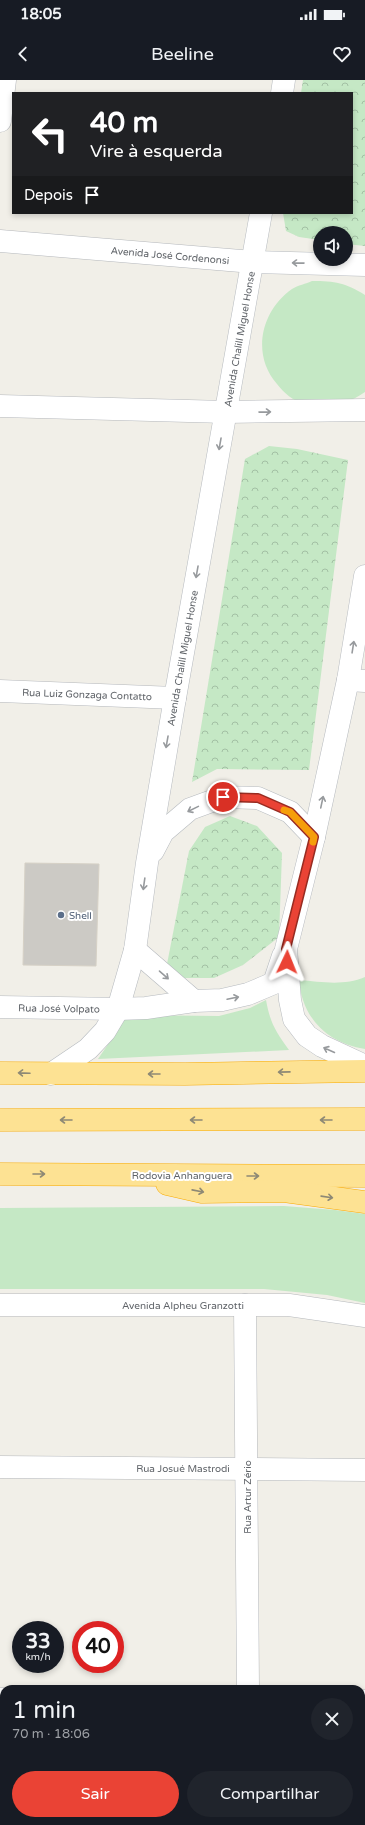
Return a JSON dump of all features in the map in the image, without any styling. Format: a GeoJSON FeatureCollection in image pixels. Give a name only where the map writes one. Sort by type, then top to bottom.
{"type":"FeatureCollection","features":[{"type":"Feature","properties":{"kind":"highway"},"geometry":{"type":"LineString","coordinates":[[0,1073],[51,1074],[365,1071]]}},
{"type":"Feature","properties":{"kind":"highway"},"geometry":{"type":"LineString","coordinates":[[0,1120],[365,1120]]}},
{"type":"Feature","properties":{"kind":"highway","name":"Rodovia Anhanguera"},"geometry":{"type":"LineString","coordinates":[[0,1174],[365,1176]]}},
{"type":"Feature","properties":{"kind":"highway"},"geometry":{"type":"LineString","coordinates":[[133,1175],[202,1192],[284,1191],[365,1202]]}},
{"type":"Feature","properties":{"kind":"street"},"geometry":{"type":"LineString","coordinates":[[0,121],[5,80]]}},
{"type":"Feature","properties":{"kind":"street"},"geometry":{"type":"LineString","coordinates":[[282,92],[284,80]]}},
{"type":"Feature","properties":{"kind":"street","name":"Avenida Chalill Miguel Honse"},"geometry":{"type":"LineString","coordinates":[[51,1074],[88,1049],[105,1031],[118,1010],[135,950],[147,863],[175,698],[261,214]]}},
{"type":"Feature","properties":{"kind":"street","name":"Avenida José Cordenonsi"},"geometry":{"type":"LineString","coordinates":[[0,241],[253,262],[365,265]]}},
{"type":"Feature","properties":{"kind":"street"},"geometry":{"type":"LineString","coordinates":[[0,406],[226,412],[365,410]]}},
{"type":"Feature","properties":{"kind":"street"},"geometry":{"type":"LineString","coordinates":[[365,576],[356,681],[314,837],[286,949],[290,1000],[294,1019],[308,1036],[322,1046],[365,1066]]}},
{"type":"Feature","properties":{"kind":"street","name":"Rua Luiz Gonzaga Contatto"},"geometry":{"type":"LineString","coordinates":[[0,691],[175,698]]}},
{"type":"Feature","properties":{"kind":"street"},"geometry":{"type":"LineString","coordinates":[[147,863],[163,832],[190,809],[223,797],[258,798],[277,806],[290,812],[314,837]]}},
{"type":"Feature","properties":{"kind":"street","name":"Rua José Volpato"},"geometry":{"type":"LineString","coordinates":[[0,1007],[118,1010],[165,1006],[194,1001],[222,1000],[248,994],[274,983],[286,949]]}},
{"type":"Feature","properties":{"kind":"street"},"geometry":{"type":"LineString","coordinates":[[135,950],[194,1001]]}},
{"type":"Feature","properties":{"kind":"street","name":"Avenida Alpheu Granzotti"},"geometry":{"type":"LineString","coordinates":[[0,1305],[289,1305],[365,1316]]}},
{"type":"Feature","properties":{"kind":"street","name":"Rua Artur Zério"},"geometry":{"type":"LineString","coordinates":[[245,1305],[248,1685]]}},
{"type":"Feature","properties":{"kind":"street","name":"Rua Josué Mastrodi"},"geometry":{"type":"LineString","coordinates":[[0,1467],[365,1470]]}},
{"type":"Feature","properties":{"kind":"green space"},"geometry":{"type":"Polygon","coordinates":[[[303,80],[365,80],[365,246],[353,245],[353,226],[313,226],[313,239],[299,237],[286,231],[283,214],[353,214],[353,92],[301,92],[303,80]]]}},
{"type":"Feature","properties":{"kind":"green space"},"geometry":{"type":"Polygon","coordinates":[[[312,281],[346,285],[365,295],[365,392],[351,400],[336,403],[311,404],[296,401],[277,384],[269,372],[264,360],[262,347],[263,334],[273,309],[281,298],[292,289],[312,281]]]}},
{"type":"Feature","properties":{"kind":"green space"},"geometry":{"type":"Polygon","coordinates":[[[269,446],[297,449],[348,460],[309,770],[217,769],[192,782],[245,459],[269,446]]]}},
{"type":"Feature","properties":{"kind":"green space"},"geometry":{"type":"Polygon","coordinates":[[[230,816],[257,826],[282,853],[279,937],[243,965],[214,978],[183,978],[167,964],[189,851],[205,827],[230,816]]]}},
{"type":"Feature","properties":{"kind":"green space"},"geometry":{"type":"Polygon","coordinates":[[[365,977],[365,1049],[351,1046],[339,1041],[328,1035],[319,1026],[311,1017],[305,1006],[299,980],[349,982],[365,977]]]}},
{"type":"Feature","properties":{"kind":"green space"},"geometry":{"type":"Polygon","coordinates":[[[266,1000],[269,1014],[274,1026],[289,1050],[98,1059],[128,1015],[219,1016],[250,1008],[266,1000]]]}},
{"type":"Feature","properties":{"kind":"green space"},"geometry":{"type":"Polygon","coordinates":[[[284,1206],[365,1214],[365,1303],[327,1295],[264,1289],[0,1289],[0,1208],[284,1206]]]}},
{"type":"Feature","properties":{"kind":"building","name":"Shell"},"geometry":{"type":"Polygon","coordinates":[[[25,863],[99,864],[96,966],[23,965],[25,863]]]}},
{"type":"Feature","properties":{"kind":"slow traffic"},"geometry":{"type":"LineString","coordinates":[[284,810],[290,812],[314,837],[313,842]]}},
{"type":"Feature","properties":{"kind":"place","name":"Shell"},"geometry":{"type":"Point","coordinates":[61,915]}},
{"type":"Feature","properties":{"kind":"route"},"geometry":{"type":"LineString","coordinates":[[223,797],[258,798],[290,812],[314,837],[286,949],[287,962]]}}]}
